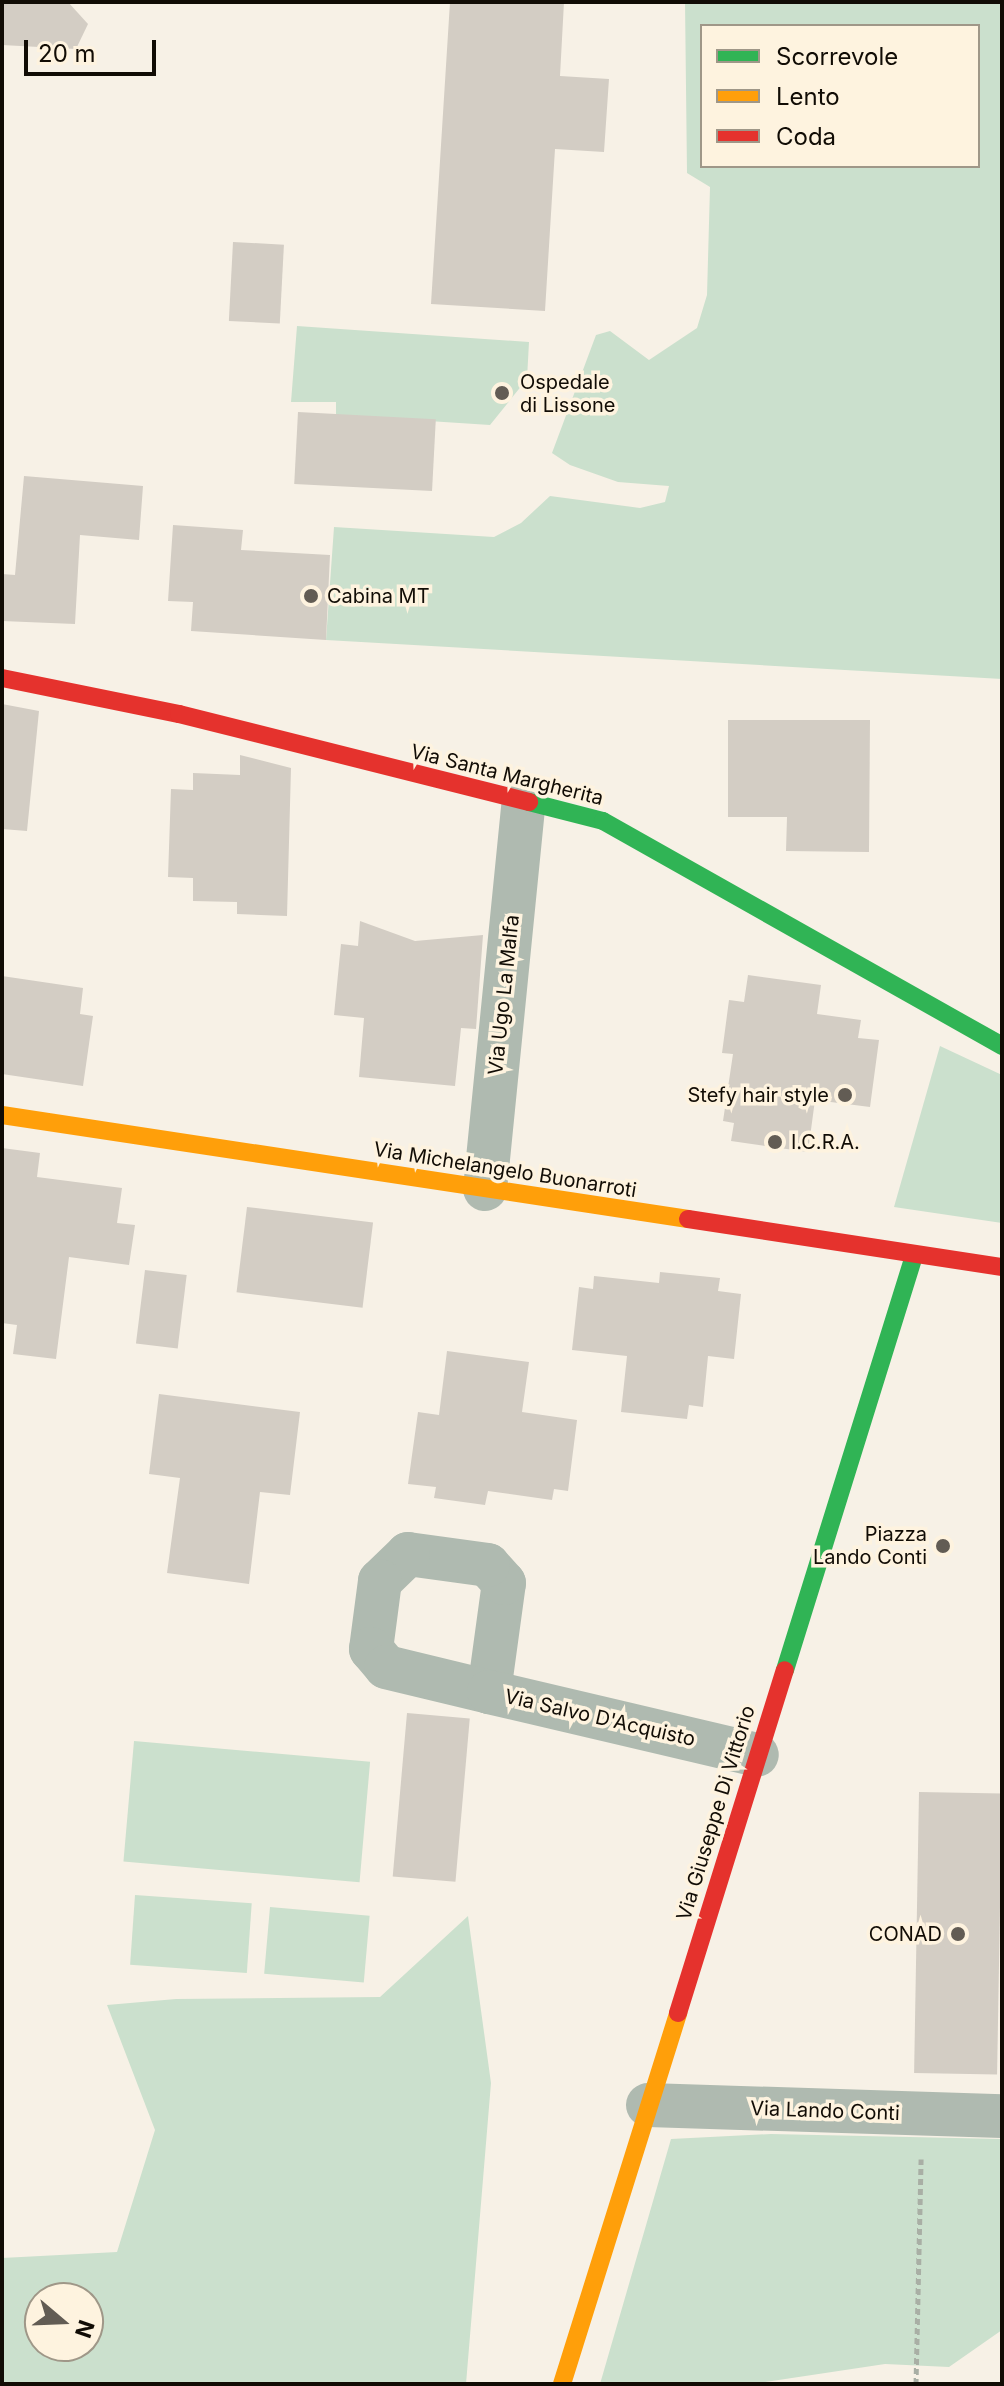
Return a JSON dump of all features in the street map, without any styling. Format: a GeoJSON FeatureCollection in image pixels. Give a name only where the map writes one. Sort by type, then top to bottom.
{"type":"FeatureCollection","features":[{"type":"Feature","properties":{"kind":"street","name":"Via Santa Margherita"},"geometry":{"type":"LineString","coordinates":[[2,678],[150,707],[603,821],[1002,1046]]}},
{"type":"Feature","properties":{"kind":"street","name":"Via Ugo La Malfa"},"geometry":{"type":"LineString","coordinates":[[485,1189],[524,801]]}},
{"type":"Feature","properties":{"kind":"street","name":"Via Michelangelo Buonarroti"},"geometry":{"type":"LineString","coordinates":[[2,1115],[1002,1267]]}},
{"type":"Feature","properties":{"kind":"street","name":"Via Giuseppe Di Vittorio"},"geometry":{"type":"LineString","coordinates":[[562,2384],[914,1255]]}},
{"type":"Feature","properties":{"kind":"street","name":"Via Salvo D'Acquisto"},"geometry":{"type":"LineString","coordinates":[[489,1692],[757,1755]]}},
{"type":"Feature","properties":{"kind":"street","name":"Via Lando Conti"},"geometry":{"type":"LineString","coordinates":[[648,2105],[1002,2116]]}},
{"type":"Feature","properties":{"kind":"path"},"geometry":{"type":"LineString","coordinates":[[916,2384],[922,2114]]}},
{"type":"Feature","properties":{"kind":"green space"},"geometry":{"type":"Polygon","coordinates":[[[685,2],[1002,2],[1002,679],[326,640],[334,527],[494,537],[521,523],[550,496],[640,508],[665,502],[669,486],[618,482],[570,465],[552,453],[596,335],[610,331],[649,360],[697,328],[707,295],[710,187],[687,173],[685,2]]]}},
{"type":"Feature","properties":{"kind":"green space"},"geometry":{"type":"Polygon","coordinates":[[[297,326],[529,342],[527,379],[490,425],[336,415],[336,402],[291,402],[297,326]]]}},
{"type":"Feature","properties":{"kind":"green space"},"geometry":{"type":"Polygon","coordinates":[[[940,1046],[1002,1075],[1002,1223],[894,1207],[940,1046]]]}},
{"type":"Feature","properties":{"kind":"green space"},"geometry":{"type":"Polygon","coordinates":[[[134,1741],[370,1762],[360,1882],[123,1862],[134,1741]]]}},
{"type":"Feature","properties":{"kind":"green space"},"geometry":{"type":"Polygon","coordinates":[[[135,1895],[252,1903],[247,1973],[130,1965],[135,1895]]]}},
{"type":"Feature","properties":{"kind":"green space"},"geometry":{"type":"Polygon","coordinates":[[[270,1907],[370,1916],[364,1982],[264,1974],[270,1907]]]}},
{"type":"Feature","properties":{"kind":"green space"},"geometry":{"type":"Polygon","coordinates":[[[468,1916],[491,2083],[466,2384],[2,2384],[2,2258],[117,2252],[155,2130],[107,2005],[176,1999],[380,1997],[468,1916]]]}},
{"type":"Feature","properties":{"kind":"green space"},"geometry":{"type":"Polygon","coordinates":[[[771,2134],[1002,2139],[1002,2330],[949,2367],[885,2364],[752,2384],[600,2384],[671,2139],[771,2134]]]}},
{"type":"Feature","properties":{"kind":"building"},"geometry":{"type":"Polygon","coordinates":[[[2,2],[68,2],[88,24],[76,49],[2,45],[2,2]]]}},
{"type":"Feature","properties":{"kind":"building"},"geometry":{"type":"Polygon","coordinates":[[[450,2],[564,2],[560,76],[609,79],[604,152],[555,149],[545,311],[431,304],[450,2]]]}},
{"type":"Feature","properties":{"kind":"building"},"geometry":{"type":"Polygon","coordinates":[[[233,242],[284,245],[280,324],[229,321],[233,242]]]}},
{"type":"Feature","properties":{"kind":"building"},"geometry":{"type":"Polygon","coordinates":[[[298,412],[436,419],[432,491],[294,484],[298,412]]]}},
{"type":"Feature","properties":{"kind":"building"},"geometry":{"type":"Polygon","coordinates":[[[24,476],[143,486],[139,540],[80,535],[75,624],[2,621],[2,574],[15,575],[24,476]]]}},
{"type":"Feature","properties":{"kind":"building"},"geometry":{"type":"Polygon","coordinates":[[[173,525],[243,530],[241,550],[330,555],[326,640],[191,631],[193,602],[168,601],[173,525]]]}},
{"type":"Feature","properties":{"kind":"building"},"geometry":{"type":"Polygon","coordinates":[[[2,704],[39,711],[27,831],[2,829],[2,704]]]}},
{"type":"Feature","properties":{"kind":"building"},"geometry":{"type":"Polygon","coordinates":[[[728,720],[870,720],[869,852],[786,851],[787,817],[728,817],[728,720]]]}},
{"type":"Feature","properties":{"kind":"building"},"geometry":{"type":"Polygon","coordinates":[[[240,755],[291,768],[287,916],[237,914],[237,902],[193,901],[193,878],[168,877],[171,789],[193,790],[193,773],[240,775],[240,755]]]}},
{"type":"Feature","properties":{"kind":"building"},"geometry":{"type":"Polygon","coordinates":[[[360,921],[415,941],[483,935],[476,1029],[461,1028],[455,1086],[359,1077],[364,1018],[334,1015],[341,944],[358,946],[360,921]]]}},
{"type":"Feature","properties":{"kind":"building"},"geometry":{"type":"Polygon","coordinates":[[[748,975],[821,985],[817,1014],[861,1020],[858,1038],[879,1040],[870,1107],[815,1100],[808,1152],[731,1141],[734,1123],[723,1121],[733,1054],[722,1053],[729,1000],[744,1002],[748,975]]]}},
{"type":"Feature","properties":{"kind":"building"},"geometry":{"type":"Polygon","coordinates":[[[2,976],[83,988],[80,1014],[93,1016],[83,1086],[2,1074],[2,976]]]}},
{"type":"Feature","properties":{"kind":"building"},"geometry":{"type":"Polygon","coordinates":[[[2,1148],[40,1153],[37,1177],[122,1188],[117,1223],[135,1225],[129,1265],[69,1257],[56,1359],[13,1354],[17,1325],[2,1323],[2,1148]]]}},
{"type":"Feature","properties":{"kind":"building"},"geometry":{"type":"Polygon","coordinates":[[[247,1207],[373,1222],[363,1308],[237,1292],[247,1207]]]}},
{"type":"Feature","properties":{"kind":"building"},"geometry":{"type":"Polygon","coordinates":[[[145,1270],[187,1275],[178,1349],[136,1343],[145,1270]]]}},
{"type":"Feature","properties":{"kind":"building"},"geometry":{"type":"Polygon","coordinates":[[[660,1272],[720,1278],[718,1291],[741,1294],[734,1359],[708,1356],[703,1407],[689,1405],[687,1419],[621,1412],[627,1356],[572,1350],[579,1287],[593,1289],[594,1276],[659,1283],[660,1272]]]}},
{"type":"Feature","properties":{"kind":"building"},"geometry":{"type":"Polygon","coordinates":[[[447,1351],[529,1362],[522,1412],[577,1420],[568,1491],[554,1489],[552,1500],[488,1491],[485,1505],[434,1498],[436,1487],[408,1484],[418,1412],[439,1415],[447,1351]]]}},
{"type":"Feature","properties":{"kind":"building"},"geometry":{"type":"Polygon","coordinates":[[[159,1394],[300,1412],[290,1495],[260,1492],[249,1584],[167,1573],[180,1478],[149,1474],[159,1394]]]}},
{"type":"Feature","properties":{"kind":"building"},"geometry":{"type":"Polygon","coordinates":[[[407,1713],[470,1718],[455,1882],[393,1876],[407,1713]]]}},
{"type":"Feature","properties":{"kind":"building","name":"CONAD"},"geometry":{"type":"Polygon","coordinates":[[[919,1792],[1002,1793],[997,2074],[914,2073],[919,1792]]]}},
{"type":"Feature","properties":{"kind":"traffic: fast"},"geometry":{"type":"LineString","coordinates":[[529,802],[603,821],[1002,1046]]}},
{"type":"Feature","properties":{"kind":"traffic: fast"},"geometry":{"type":"LineString","coordinates":[[785,1670],[914,1255]]}},
{"type":"Feature","properties":{"kind":"traffic: slow"},"geometry":{"type":"LineString","coordinates":[[2,1115],[688,1219]]}},
{"type":"Feature","properties":{"kind":"traffic: slow"},"geometry":{"type":"LineString","coordinates":[[562,2384],[678,2013]]}},
{"type":"Feature","properties":{"kind":"traffic: jam"},"geometry":{"type":"LineString","coordinates":[[2,678],[179,714],[529,802]]}},
{"type":"Feature","properties":{"kind":"traffic: jam"},"geometry":{"type":"LineString","coordinates":[[688,1219],[1002,1267]]}},
{"type":"Feature","properties":{"kind":"traffic: jam"},"geometry":{"type":"LineString","coordinates":[[678,2013],[785,1670]]}},
{"type":"Feature","properties":{"kind":"place","name":"Ospedale di Lissone"},"geometry":{"type":"Point","coordinates":[502,393]}},
{"type":"Feature","properties":{"kind":"place","name":"Cabina MT"},"geometry":{"type":"Point","coordinates":[311,596]}},
{"type":"Feature","properties":{"kind":"place","name":"Stefy hair style"},"geometry":{"type":"Point","coordinates":[845,1095]}},
{"type":"Feature","properties":{"kind":"place","name":"I.C.R.A."},"geometry":{"type":"Point","coordinates":[775,1142]}},
{"type":"Feature","properties":{"kind":"place","name":"Piazza Lando Conti"},"geometry":{"type":"Point","coordinates":[943,1546]}},
{"type":"Feature","properties":{"kind":"place","name":"CONAD"},"geometry":{"type":"Point","coordinates":[958,1934]}}]}
